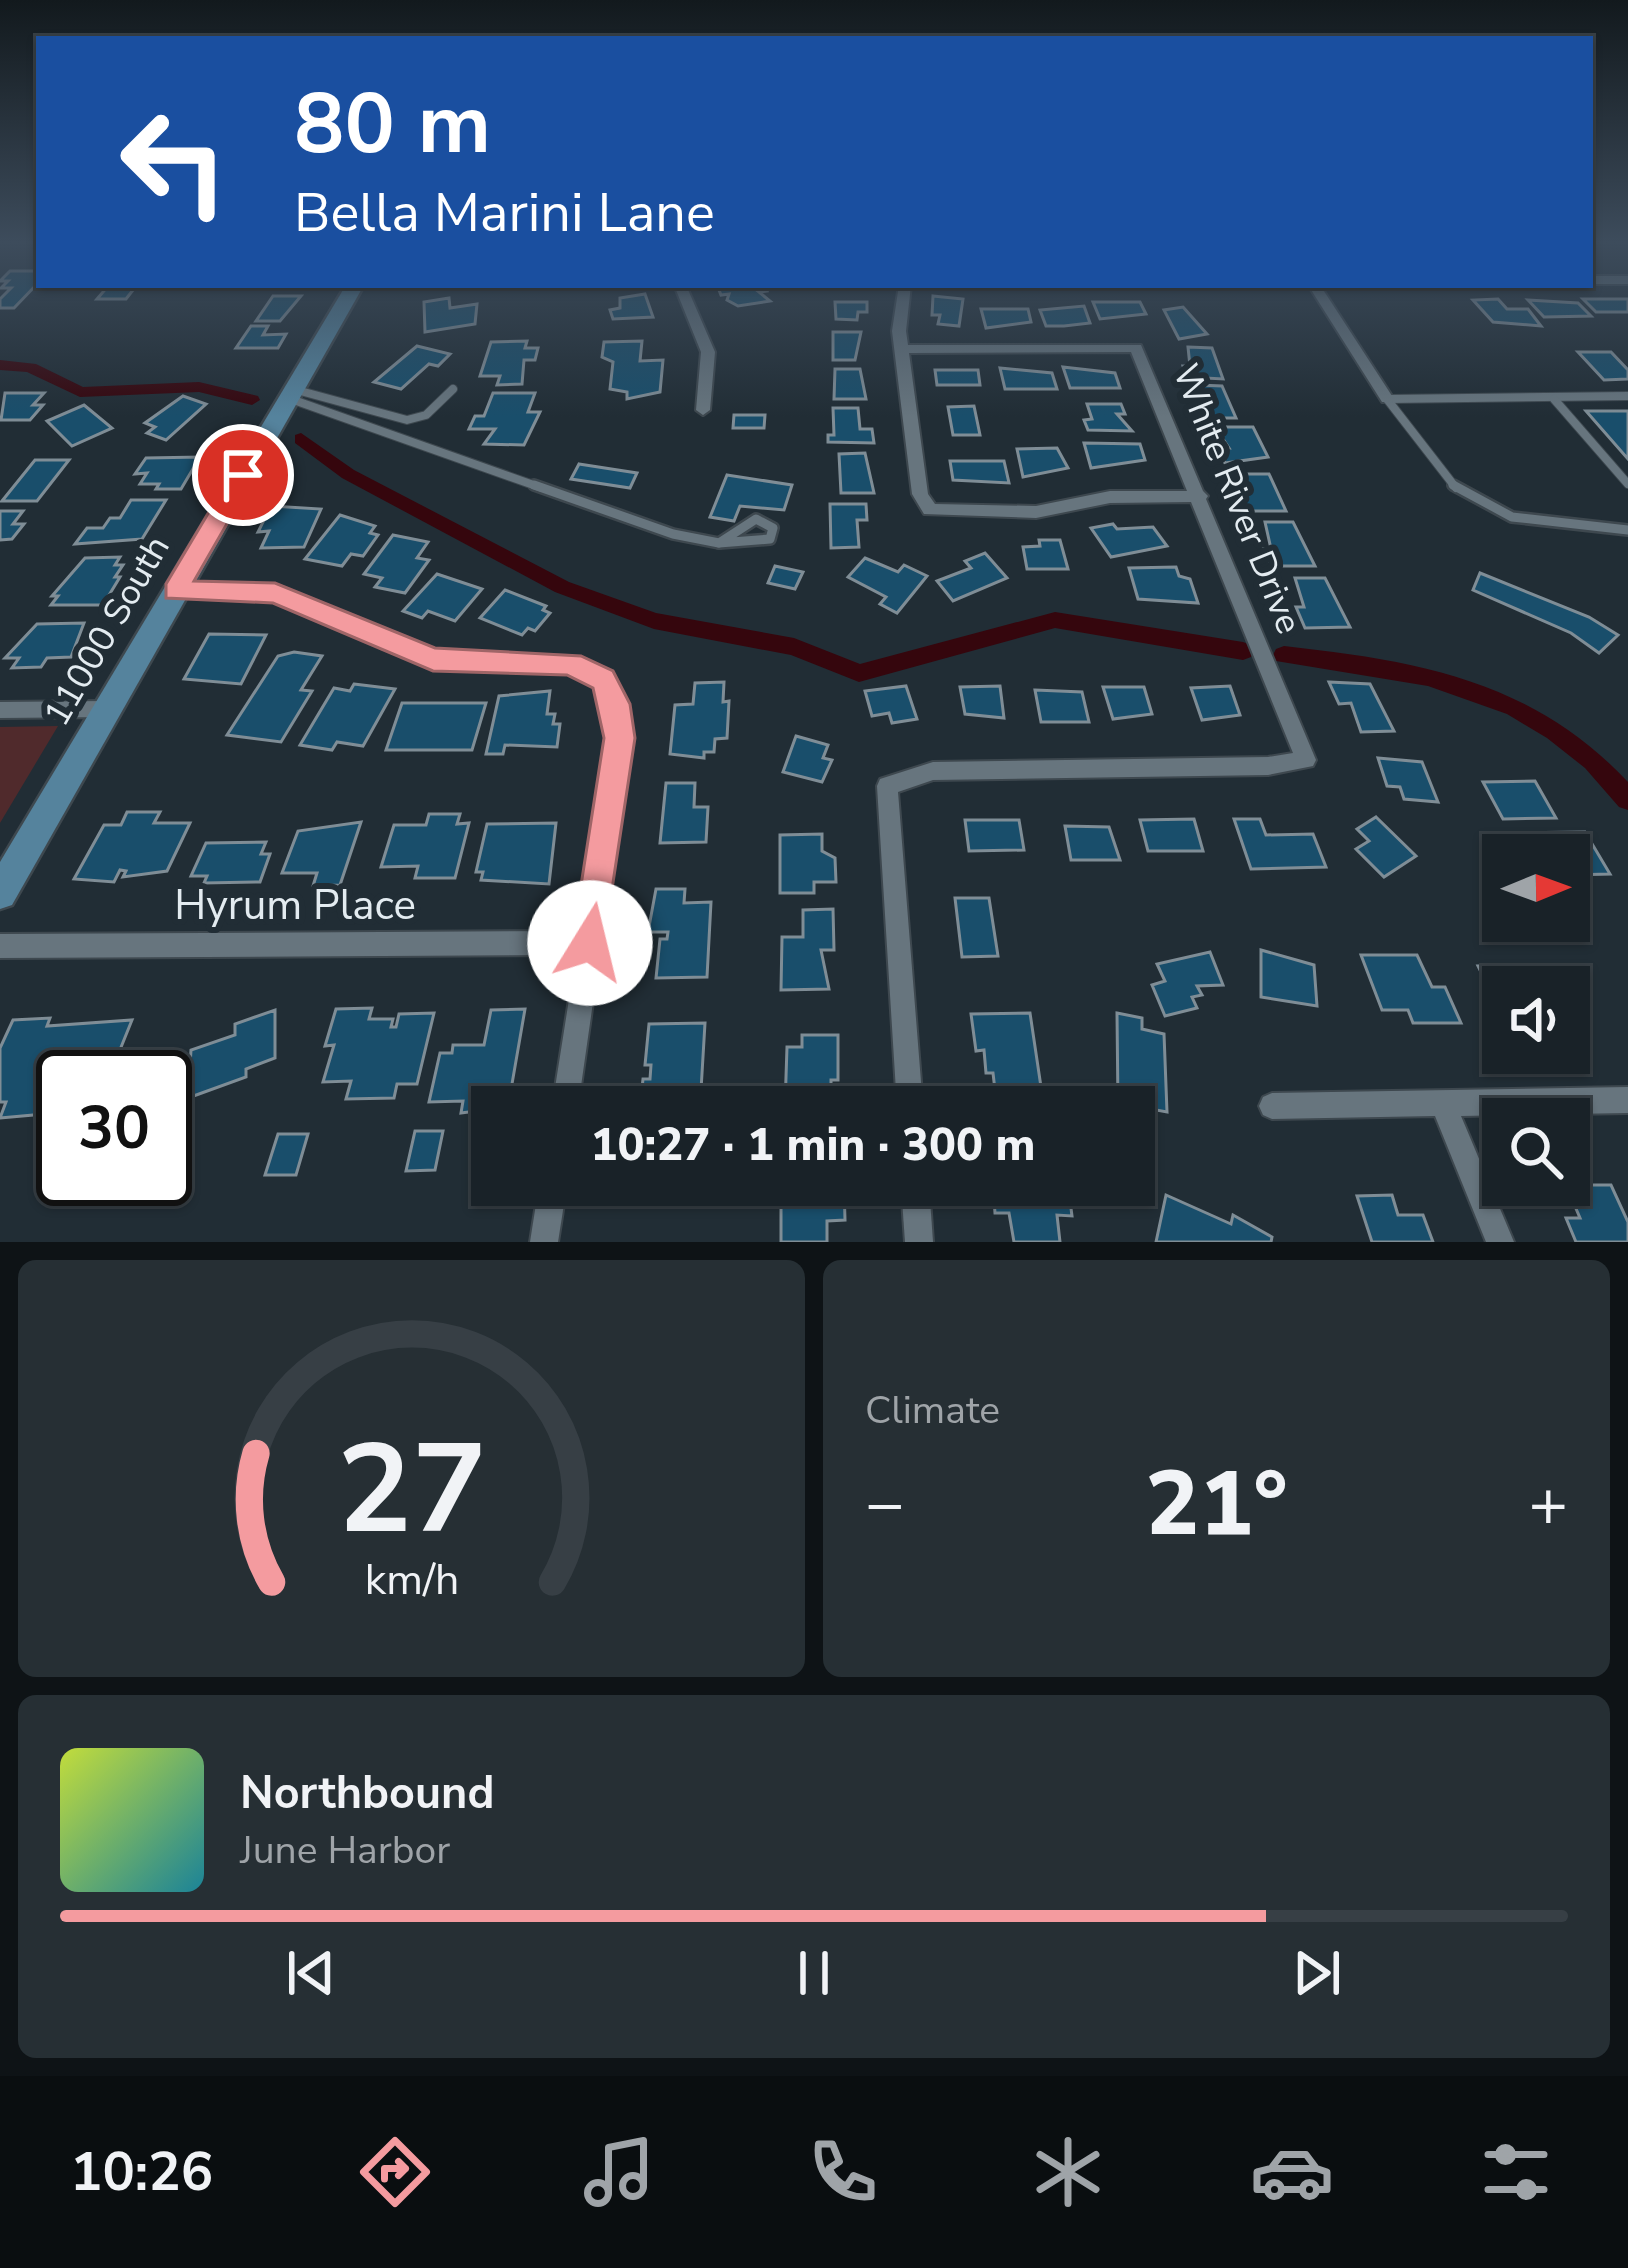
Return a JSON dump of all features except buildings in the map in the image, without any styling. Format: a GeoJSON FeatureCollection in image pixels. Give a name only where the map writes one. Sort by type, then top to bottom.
{"type":"FeatureCollection","features":[{"type":"Feature","properties":{"kind":"street","name":"11000 South"},"geometry":{"type":"LineString","coordinates":[[0,893],[346,301]]}},
{"type":"Feature","properties":{"kind":"street"},"geometry":{"type":"LineString","coordinates":[[687,301],[708,352],[703,410]]}},
{"type":"Feature","properties":{"kind":"street"},"geometry":{"type":"LineString","coordinates":[[902,301],[898,324],[920,494],[930,510],[1036,512],[1110,497],[1200,496]]}},
{"type":"Feature","properties":{"kind":"street"},"geometry":{"type":"LineString","coordinates":[[1324,301],[1387,400]]}},
{"type":"Feature","properties":{"kind":"street","name":"White River Drive"},"geometry":{"type":"LineString","coordinates":[[902,350],[1136,348],[1306,760],[1268,766],[933,771],[900,777],[887,786],[908,1086]]}},
{"type":"Feature","properties":{"kind":"street"},"geometry":{"type":"LineString","coordinates":[[175,591],[275,593],[414,655],[453,663],[571,664],[596,672],[608,688],[620,738],[568,1086]]}},
{"type":"Feature","properties":{"kind":"street"},"geometry":{"type":"LineString","coordinates":[[0,710],[106,709]]}},
{"type":"Feature","properties":{"kind":"street","name":"Hyrum Place"},"geometry":{"type":"LineString","coordinates":[[0,946],[590,943]]}},
{"type":"Feature","properties":{"kind":"street"},"geometry":{"type":"LineString","coordinates":[[1272,1106],[1628,1100]]}},
{"type":"Feature","properties":{"kind":"street"},"geometry":{"type":"LineString","coordinates":[[1443,1103],[1500,1242]]}},
{"type":"Feature","properties":{"kind":"street"},"geometry":{"type":"LineString","coordinates":[[544,1242],[550,1206]]}},
{"type":"Feature","properties":{"kind":"street"},"geometry":{"type":"LineString","coordinates":[[916,1206],[919,1242]]}},
{"type":"Feature","properties":{"kind":"lane"},"geometry":{"type":"LineString","coordinates":[[291,394],[328,394],[400,421],[418,419],[453,389]]}},
{"type":"Feature","properties":{"kind":"lane"},"geometry":{"type":"LineString","coordinates":[[291,394],[545,493],[719,543],[760,544],[773,529],[756,519],[719,543]]}},
{"type":"Feature","properties":{"kind":"lane"},"geometry":{"type":"LineString","coordinates":[[1387,400],[1628,396]]}},
{"type":"Feature","properties":{"kind":"lane"},"geometry":{"type":"LineString","coordinates":[[1554,399],[1628,484]]}},
{"type":"Feature","properties":{"kind":"lane"},"geometry":{"type":"LineString","coordinates":[[1387,400],[1425,463],[1462,496],[1502,515],[1570,528],[1628,530]]}},
{"type":"Feature","properties":{"kind":"shaded area"},"geometry":{"type":"Polygon","coordinates":[[[58,726],[0,823],[0,727],[58,726]]]}},
{"type":"Feature","properties":{"kind":"waterway"},"geometry":{"type":"LineString","coordinates":[[0,365],[30,367],[80,392],[199,387],[252,400]]}},
{"type":"Feature","properties":{"kind":"waterway"},"geometry":{"type":"LineString","coordinates":[[301,439],[348,474],[562,587],[654,621],[794,647],[859,673],[1055,620],[1243,651]]}},
{"type":"Feature","properties":{"kind":"waterway"},"geometry":{"type":"LineString","coordinates":[[1284,655],[1428,677],[1515,707],[1593,761],[1628,799]]}},
{"type":"Feature","properties":{"kind":"route"},"geometry":{"type":"LineString","coordinates":[[243,475],[175,591],[275,593],[311,605],[414,655],[453,663],[571,664],[596,672],[603,680],[615,704],[620,738],[590,943]]}}]}
